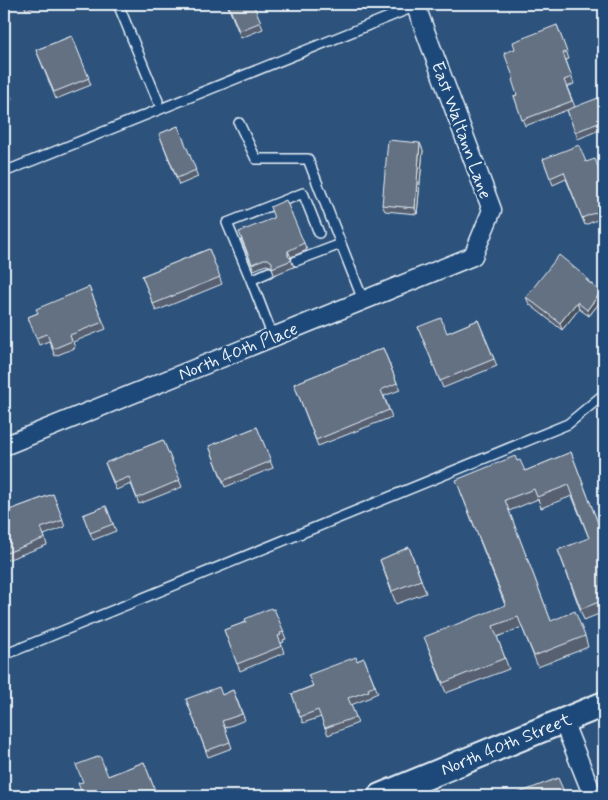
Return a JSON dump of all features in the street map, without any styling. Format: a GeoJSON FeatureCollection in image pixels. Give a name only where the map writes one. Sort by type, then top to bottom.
{"type":"FeatureCollection","features":[{"type":"Feature","properties":{"kind":"main road","name":"North 40th Street"},"geometry":{"type":"LineString","coordinates":[[380,796],[604,704]]}},
{"type":"Feature","properties":{"kind":"street","name":"East Waltann Lane"},"geometry":{"type":"LineString","coordinates":[[418,5],[492,210],[473,256]]}},
{"type":"Feature","properties":{"kind":"street","name":"North 40th Place"},"geometry":{"type":"LineString","coordinates":[[4,446],[473,256]]}},
{"type":"Feature","properties":{"kind":"street"},"geometry":{"type":"LineString","coordinates":[[563,721],[593,796]]}},
{"type":"Feature","properties":{"kind":"lane"},"geometry":{"type":"LineString","coordinates":[[118,4],[158,100]]}},
{"type":"Feature","properties":{"kind":"lane"},"geometry":{"type":"LineString","coordinates":[[4,172],[418,5]]}},
{"type":"Feature","properties":{"kind":"lane"},"geometry":{"type":"LineString","coordinates":[[239,123],[256,159],[308,159],[363,300]]}},
{"type":"Feature","properties":{"kind":"lane"},"geometry":{"type":"LineString","coordinates":[[273,337],[228,223],[303,193],[319,233]]}},
{"type":"Feature","properties":{"kind":"lane"},"geometry":{"type":"LineString","coordinates":[[296,261],[341,244]]}},
{"type":"Feature","properties":{"kind":"lane"},"geometry":{"type":"LineString","coordinates":[[251,280],[269,272]]}},
{"type":"Feature","properties":{"kind":"lane"},"geometry":{"type":"LineString","coordinates":[[4,655],[568,424],[604,394]]}},
{"type":"Feature","properties":{"kind":"building"},"geometry":{"type":"Polygon","coordinates":[[[228,4],[253,4],[261,22],[239,31],[228,4]]]}},
{"type":"Feature","properties":{"kind":"building"},"geometry":{"type":"Polygon","coordinates":[[[557,25],[567,52],[563,53],[572,77],[564,80],[572,101],[522,120],[514,96],[517,95],[512,80],[514,79],[504,53],[515,49],[513,42],[557,25]]]}},
{"type":"Feature","properties":{"kind":"building"},"geometry":{"type":"Polygon","coordinates":[[[72,36],[89,78],[54,92],[36,50],[72,36]]]}},
{"type":"Feature","properties":{"kind":"building"},"geometry":{"type":"Polygon","coordinates":[[[4,77],[10,92],[4,95],[4,77]]]}},
{"type":"Feature","properties":{"kind":"building"},"geometry":{"type":"Polygon","coordinates":[[[598,98],[604,114],[604,121],[575,132],[567,110],[598,98]]]}},
{"type":"Feature","properties":{"kind":"building"},"geometry":{"type":"Polygon","coordinates":[[[178,126],[196,170],[177,178],[159,134],[178,126]]]}},
{"type":"Feature","properties":{"kind":"building"},"geometry":{"type":"Polygon","coordinates":[[[388,140],[420,143],[415,208],[382,205],[388,140]]]}},
{"type":"Feature","properties":{"kind":"building"},"geometry":{"type":"Polygon","coordinates":[[[579,145],[586,162],[595,159],[604,183],[604,209],[582,218],[564,172],[550,178],[543,159],[579,145]]]}},
{"type":"Feature","properties":{"kind":"building"},"geometry":{"type":"Polygon","coordinates":[[[286,200],[304,243],[288,251],[288,256],[292,260],[272,268],[272,262],[268,259],[252,264],[239,232],[274,218],[270,207],[286,200]]]}},
{"type":"Feature","properties":{"kind":"building"},"geometry":{"type":"Polygon","coordinates":[[[209,249],[220,277],[153,304],[142,276],[209,249]]]}},
{"type":"Feature","properties":{"kind":"building"},"geometry":{"type":"Polygon","coordinates":[[[559,255],[601,292],[587,310],[577,302],[560,323],[526,297],[559,255]]]}},
{"type":"Feature","properties":{"kind":"building"},"geometry":{"type":"Polygon","coordinates":[[[89,287],[103,322],[70,335],[72,341],[53,349],[47,334],[36,338],[28,317],[38,313],[36,309],[89,287]]]}},
{"type":"Feature","properties":{"kind":"building"},"geometry":{"type":"Polygon","coordinates":[[[441,318],[447,333],[478,320],[494,359],[440,381],[418,327],[441,318]]]}},
{"type":"Feature","properties":{"kind":"building"},"geometry":{"type":"Polygon","coordinates":[[[383,348],[397,383],[381,390],[389,410],[316,440],[294,384],[383,348]]]}},
{"type":"Feature","properties":{"kind":"building"},"geometry":{"type":"Polygon","coordinates":[[[257,427],[271,461],[223,481],[209,446],[257,427]]]}},
{"type":"Feature","properties":{"kind":"building"},"geometry":{"type":"Polygon","coordinates":[[[163,440],[180,480],[137,498],[129,477],[114,483],[105,463],[163,440]]]}},
{"type":"Feature","properties":{"kind":"building"},"geometry":{"type":"Polygon","coordinates":[[[571,452],[604,539],[604,600],[581,609],[558,550],[589,538],[569,485],[537,497],[534,489],[505,500],[551,621],[575,611],[585,636],[534,656],[518,617],[493,626],[505,658],[443,683],[424,637],[506,605],[456,480],[515,456],[517,461],[520,460],[525,471],[571,452]]]}},
{"type":"Feature","properties":{"kind":"building"},"geometry":{"type":"Polygon","coordinates":[[[53,494],[63,520],[41,528],[45,538],[4,554],[4,512],[53,494]]]}},
{"type":"Feature","properties":{"kind":"building"},"geometry":{"type":"Polygon","coordinates":[[[106,506],[113,524],[90,533],[83,515],[106,506]]]}},
{"type":"Feature","properties":{"kind":"building"},"geometry":{"type":"Polygon","coordinates":[[[409,547],[421,580],[392,591],[380,560],[409,547]]]}},
{"type":"Feature","properties":{"kind":"building"},"geometry":{"type":"Polygon","coordinates":[[[271,608],[272,610],[274,609],[284,632],[278,636],[282,646],[237,664],[224,630],[246,622],[245,619],[271,608]]]}},
{"type":"Feature","properties":{"kind":"building"},"geometry":{"type":"Polygon","coordinates":[[[356,657],[357,661],[364,658],[375,686],[368,689],[369,691],[348,698],[356,717],[325,728],[318,710],[300,717],[292,694],[313,686],[308,675],[356,657]]]}},
{"type":"Feature","properties":{"kind":"building"},"geometry":{"type":"Polygon","coordinates":[[[219,687],[222,695],[233,690],[242,714],[222,721],[230,742],[206,751],[186,699],[219,687]]]}},
{"type":"Feature","properties":{"kind":"building"},"geometry":{"type":"Polygon","coordinates":[[[100,756],[108,776],[144,762],[156,793],[148,796],[83,796],[78,783],[83,782],[76,765],[100,756]]]}},
{"type":"Feature","properties":{"kind":"building"},"geometry":{"type":"Polygon","coordinates":[[[558,778],[566,796],[511,796],[558,778]]]}}]}
